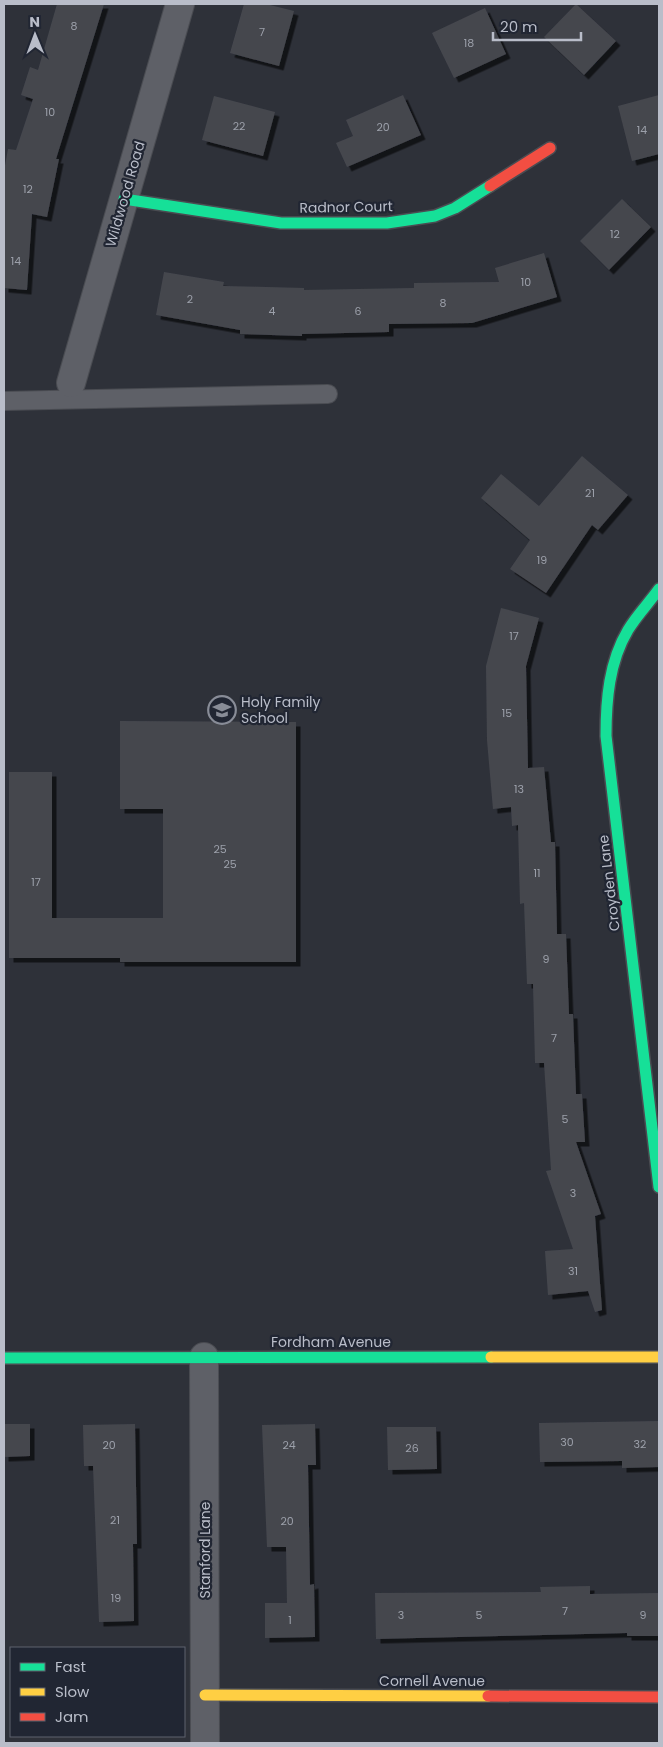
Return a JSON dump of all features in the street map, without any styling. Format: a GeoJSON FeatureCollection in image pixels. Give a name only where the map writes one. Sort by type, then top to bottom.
{"type":"FeatureCollection","features":[{"type":"Feature","properties":{"kind":"street","name":"Wildwood Road"},"geometry":{"type":"LineString","coordinates":[[71,384],[180,4]]}},
{"type":"Feature","properties":{"kind":"street","name":"Radnor Court"},"geometry":{"type":"LineString","coordinates":[[124,199],[281,223],[388,223],[435,216],[455,208],[550,148]]}},
{"type":"Feature","properties":{"kind":"street","name":"Croyden Lane"},"geometry":{"type":"LineString","coordinates":[[659,590],[628,631],[618,655],[606,699],[606,736],[659,1187]]}},
{"type":"Feature","properties":{"kind":"street","name":"Stanford Lane"},"geometry":{"type":"LineString","coordinates":[[204,1357],[205,1743]]}},
{"type":"Feature","properties":{"kind":"street","name":"Fordham Avenue"},"geometry":{"type":"LineString","coordinates":[[4,1358],[659,1357]]}},
{"type":"Feature","properties":{"kind":"street","name":"Cornell Avenue"},"geometry":{"type":"LineString","coordinates":[[205,1695],[659,1697]]}},
{"type":"Feature","properties":{"kind":"lane"},"geometry":{"type":"LineString","coordinates":[[4,401],[328,394]]}},
{"type":"Feature","properties":{"kind":"building"},"geometry":{"type":"Polygon","coordinates":[[[57,4],[104,4],[56,159],[59,159],[47,217],[32,214],[27,290],[4,288],[4,171],[8,149],[16,150],[33,99],[21,95],[30,67],[38,70],[57,4]]]}},
{"type":"Feature","properties":{"kind":"building"},"geometry":{"type":"Polygon","coordinates":[[[244,4],[266,4],[294,11],[279,66],[230,53],[244,4]]]}},
{"type":"Feature","properties":{"kind":"building"},"geometry":{"type":"Polygon","coordinates":[[[576,4],[616,41],[584,75],[544,37],[576,4]]]}},
{"type":"Feature","properties":{"kind":"building"},"geometry":{"type":"Polygon","coordinates":[[[485,8],[506,54],[454,78],[432,33],[485,8]]]}},
{"type":"Feature","properties":{"kind":"building"},"geometry":{"type":"Polygon","coordinates":[[[403,95],[421,135],[347,167],[336,143],[353,136],[346,120],[403,95]]]}},
{"type":"Feature","properties":{"kind":"building"},"geometry":{"type":"Polygon","coordinates":[[[659,95],[659,154],[632,161],[618,106],[659,95]]]}},
{"type":"Feature","properties":{"kind":"building"},"geometry":{"type":"Polygon","coordinates":[[[214,96],[275,112],[263,156],[202,140],[214,96]]]}},
{"type":"Feature","properties":{"kind":"building"},"geometry":{"type":"Polygon","coordinates":[[[622,199],[651,227],[609,270],[580,241],[622,199]]]}},
{"type":"Feature","properties":{"kind":"building"},"geometry":{"type":"Polygon","coordinates":[[[544,253],[557,297],[472,323],[389,324],[389,332],[302,334],[302,336],[240,334],[240,330],[156,315],[164,272],[224,282],[223,286],[304,288],[304,290],[414,288],[414,283],[499,282],[495,268],[544,253]]]}},
{"type":"Feature","properties":{"kind":"building"},"geometry":{"type":"Polygon","coordinates":[[[582,456],[628,495],[598,530],[592,525],[546,593],[510,569],[530,540],[481,498],[501,474],[539,506],[582,456]]]}},
{"type":"Feature","properties":{"kind":"building"},"geometry":{"type":"Polygon","coordinates":[[[501,608],[539,618],[526,666],[528,768],[544,767],[551,842],[555,842],[557,934],[566,934],[569,1014],[573,1014],[576,1094],[582,1094],[585,1142],[576,1142],[601,1214],[595,1216],[602,1310],[595,1312],[588,1291],[548,1295],[545,1251],[573,1249],[546,1171],[551,1170],[544,1063],[535,1063],[533,984],[527,984],[524,903],[520,904],[518,825],[512,826],[511,807],[493,809],[487,740],[486,666],[501,608]]]}},
{"type":"Feature","properties":{"kind":"building"},"geometry":{"type":"Polygon","coordinates":[[[120,721],[296,722],[296,962],[120,962],[120,958],[9,958],[9,772],[52,772],[52,918],[163,918],[163,809],[120,809],[120,721]]]}},
{"type":"Feature","properties":{"kind":"building"},"geometry":{"type":"Polygon","coordinates":[[[659,1421],[659,1467],[622,1468],[622,1461],[540,1462],[539,1423],[659,1421]]]}},
{"type":"Feature","properties":{"kind":"building"},"geometry":{"type":"Polygon","coordinates":[[[4,1424],[30,1424],[30,1456],[4,1457],[4,1424]]]}},
{"type":"Feature","properties":{"kind":"building"},"geometry":{"type":"Polygon","coordinates":[[[135,1424],[137,1544],[133,1544],[134,1621],[99,1622],[93,1466],[84,1466],[83,1425],[135,1424]]]}},
{"type":"Feature","properties":{"kind":"building"},"geometry":{"type":"Polygon","coordinates":[[[315,1424],[316,1465],[308,1465],[310,1585],[314,1584],[315,1637],[265,1638],[265,1603],[287,1603],[286,1547],[267,1547],[262,1425],[315,1424]]]}},
{"type":"Feature","properties":{"kind":"building"},"geometry":{"type":"Polygon","coordinates":[[[387,1427],[436,1427],[437,1469],[388,1470],[387,1427]]]}},
{"type":"Feature","properties":{"kind":"building"},"geometry":{"type":"Polygon","coordinates":[[[590,1586],[590,1594],[659,1593],[659,1636],[627,1636],[627,1633],[376,1639],[375,1593],[541,1592],[540,1587],[590,1586]]]}},
{"type":"Feature","properties":{"kind":"traffic: fast"},"geometry":{"type":"LineString","coordinates":[[124,199],[281,223],[387,223],[435,216],[455,208],[490,186]]}},
{"type":"Feature","properties":{"kind":"traffic: fast"},"geometry":{"type":"LineString","coordinates":[[659,589],[628,630],[617,655],[608,695],[606,736],[659,1187]]}},
{"type":"Feature","properties":{"kind":"traffic: fast"},"geometry":{"type":"LineString","coordinates":[[4,1358],[491,1357]]}},
{"type":"Feature","properties":{"kind":"traffic: slow"},"geometry":{"type":"LineString","coordinates":[[491,1357],[659,1357]]}},
{"type":"Feature","properties":{"kind":"traffic: slow"},"geometry":{"type":"LineString","coordinates":[[205,1695],[488,1696]]}},
{"type":"Feature","properties":{"kind":"traffic: jam"},"geometry":{"type":"LineString","coordinates":[[490,186],[550,148]]}},
{"type":"Feature","properties":{"kind":"traffic: jam"},"geometry":{"type":"LineString","coordinates":[[488,1696],[659,1697]]}},
{"type":"Feature","properties":{"kind":"place","name":"Holy Family School"},"geometry":{"type":"Point","coordinates":[222,710]}}]}
